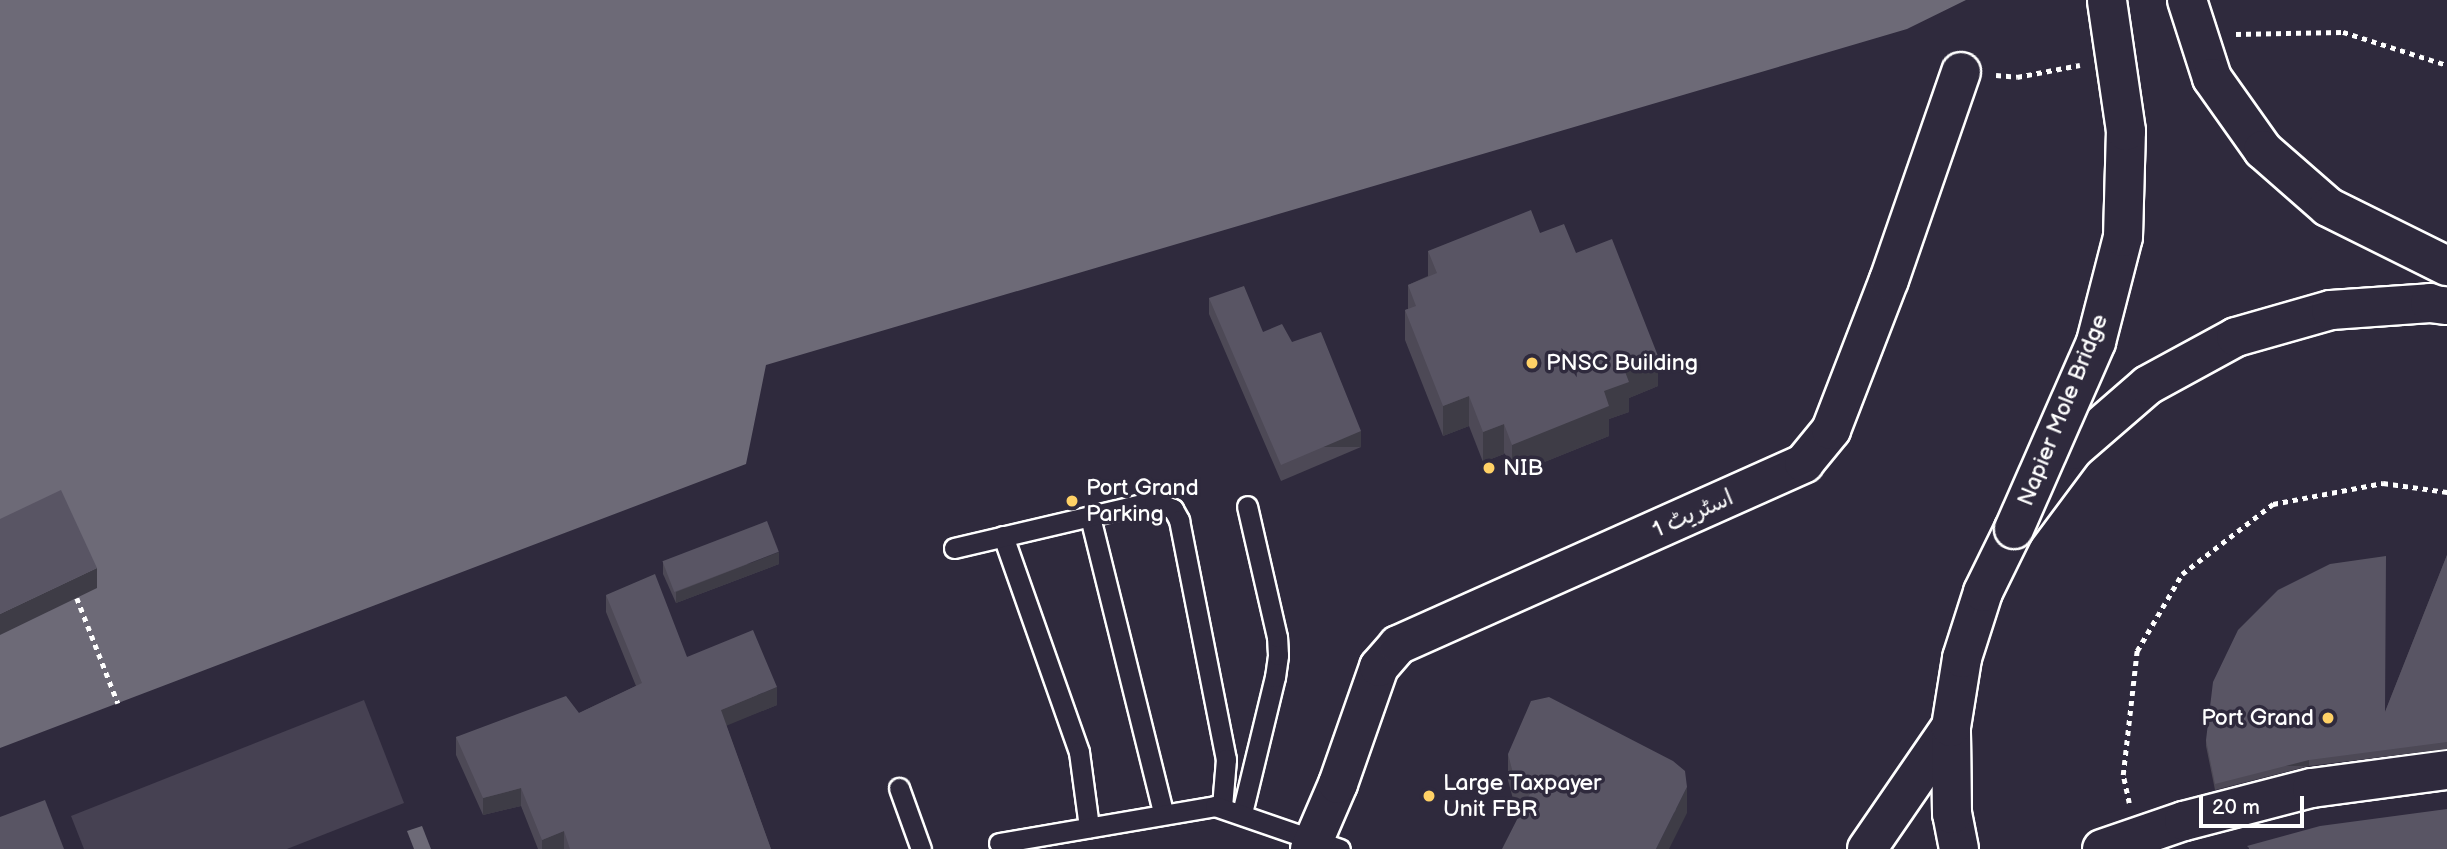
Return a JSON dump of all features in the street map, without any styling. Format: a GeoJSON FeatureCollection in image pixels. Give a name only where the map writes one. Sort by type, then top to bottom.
{"type":"FeatureCollection","features":[{"type":"Feature","properties":{"kind":"main road","name":"Napier Mole Bridge"},"geometry":{"type":"LineString","coordinates":[[2014,529],[2096,342],[2123,237],[2126,131],[2108,0]]}},
{"type":"Feature","properties":{"kind":"main road"},"geometry":{"type":"LineString","coordinates":[[2187,0],[2211,78],[2263,150],[2328,207],[2447,267]]}},
{"type":"Feature","properties":{"kind":"main road","name":"اسٹریٹ 1"},"geometry":{"type":"LineString","coordinates":[[1322,845],[1379,667],[1398,645],[1804,463],[1831,430],[1889,280],[1961,72]]}},
{"type":"Feature","properties":{"kind":"main road"},"geometry":{"type":"LineString","coordinates":[[1959,849],[1952,814],[1951,727],[1962,659],[1983,592],[2014,529],[2073,450],[2148,385],[2236,337],[2331,310],[2430,303],[2447,306]]}},
{"type":"Feature","properties":{"kind":"main road"},"geometry":{"type":"LineString","coordinates":[[1867,849],[1951,727]]}},
{"type":"Feature","properties":{"kind":"main road"},"geometry":{"type":"LineString","coordinates":[[2102,849],[2184,821],[2312,788],[2447,770]]}},
{"type":"Feature","properties":{"kind":"main road"},"geometry":{"type":"LineString","coordinates":[[2176,849],[2316,811],[2447,794]]}},
{"type":"Feature","properties":{"kind":"lane"},"geometry":{"type":"LineString","coordinates":[[954,548],[1154,501],[1173,509],[1178,520],[1226,760],[1222,807]]}},
{"type":"Feature","properties":{"kind":"lane"},"geometry":{"type":"LineString","coordinates":[[1242,813],[1278,655],[1278,637],[1247,506]]}},
{"type":"Feature","properties":{"kind":"lane"},"geometry":{"type":"LineString","coordinates":[[1090,517],[1163,813]]}},
{"type":"Feature","properties":{"kind":"lane"},"geometry":{"type":"LineString","coordinates":[[1003,537],[1079,752],[1089,827]]}},
{"type":"Feature","properties":{"kind":"lane"},"geometry":{"type":"LineString","coordinates":[[899,788],[921,849]]}},
{"type":"Feature","properties":{"kind":"lane"},"geometry":{"type":"LineString","coordinates":[[999,843],[1196,807],[1222,807],[1322,845]]}},
{"type":"Feature","properties":{"kind":"path"},"geometry":{"type":"LineString","coordinates":[[2130,811],[2123,775],[2137,651],[2182,574],[2273,504],[2382,483],[2447,492]]}},
{"type":"Feature","properties":{"kind":"path"},"geometry":{"type":"LineString","coordinates":[[77,598],[118,703]]}},
{"type":"Feature","properties":{"kind":"shaded area"},"geometry":{"type":"Polygon","coordinates":[[[0,0],[1966,0],[1907,29],[766,365],[746,464],[0,748],[0,0]]]}},
{"type":"Feature","properties":{"kind":"shaded area"},"geometry":{"type":"Polygon","coordinates":[[[364,700],[404,803],[287,849],[84,849],[71,816],[364,700]]]}},
{"type":"Feature","properties":{"kind":"shaded area"},"geometry":{"type":"Polygon","coordinates":[[[422,826],[431,849],[414,849],[407,831],[422,826]]]}},
{"type":"Feature","properties":{"kind":"building","name":"PNSC Building"},"geometry":{"type":"Polygon","coordinates":[[[1531,210],[1540,233],[1564,224],[1576,253],[1612,239],[1658,356],[1624,369],[1629,382],[1604,391],[1609,406],[1512,445],[1504,424],[1483,432],[1469,396],[1443,406],[1405,310],[1416,306],[1408,285],[1437,273],[1428,251],[1531,210]]]}},
{"type":"Feature","properties":{"kind":"building"},"geometry":{"type":"Polygon","coordinates":[[[1244,286],[1263,332],[1282,324],[1292,342],[1321,332],[1361,431],[1281,465],[1209,298],[1244,286]]]}},
{"type":"Feature","properties":{"kind":"building"},"geometry":{"type":"Polygon","coordinates":[[[61,490],[97,568],[0,614],[0,519],[61,490]]]}},
{"type":"Feature","properties":{"kind":"building"},"geometry":{"type":"Polygon","coordinates":[[[767,521],[779,552],[674,592],[662,561],[767,521]]]}},
{"type":"Feature","properties":{"kind":"building","name":"Port Grand"},"geometry":{"type":"Polygon","coordinates":[[[2447,555],[2447,742],[2309,760],[2215,784],[2206,740],[2213,682],[2238,630],[2278,590],[2330,564],[2386,556],[2385,712],[2447,555]]]}},
{"type":"Feature","properties":{"kind":"building"},"geometry":{"type":"Polygon","coordinates":[[[655,574],[687,657],[753,630],[777,687],[721,710],[771,849],[570,849],[564,831],[542,840],[521,788],[483,798],[456,737],[566,696],[579,713],[642,683],[606,595],[655,574]]]}},
{"type":"Feature","properties":{"kind":"building"},"geometry":{"type":"Polygon","coordinates":[[[1549,697],[1673,761],[1685,771],[1687,787],[1656,849],[1502,849],[1535,784],[1513,773],[1508,754],[1531,701],[1549,697]]]}},
{"type":"Feature","properties":{"kind":"building"},"geometry":{"type":"Polygon","coordinates":[[[45,800],[64,849],[0,849],[0,817],[45,800]]]}},
{"type":"Feature","properties":{"kind":"building"},"geometry":{"type":"Polygon","coordinates":[[[2447,809],[2447,849],[2250,849],[2247,846],[2320,826],[2447,809]]]}},
{"type":"Feature","properties":{"kind":"place","name":"PNSC Building"},"geometry":{"type":"Point","coordinates":[1532,363]}},
{"type":"Feature","properties":{"kind":"place","name":"NIB"},"geometry":{"type":"Point","coordinates":[1489,468]}},
{"type":"Feature","properties":{"kind":"place","name":"Port Grand Parking"},"geometry":{"type":"Point","coordinates":[1072,501]}},
{"type":"Feature","properties":{"kind":"place","name":"Port Grand"},"geometry":{"type":"Point","coordinates":[2328,718]}},
{"type":"Feature","properties":{"kind":"place","name":"Large Taxpayer Unit FBR"},"geometry":{"type":"Point","coordinates":[1429,796]}}]}
